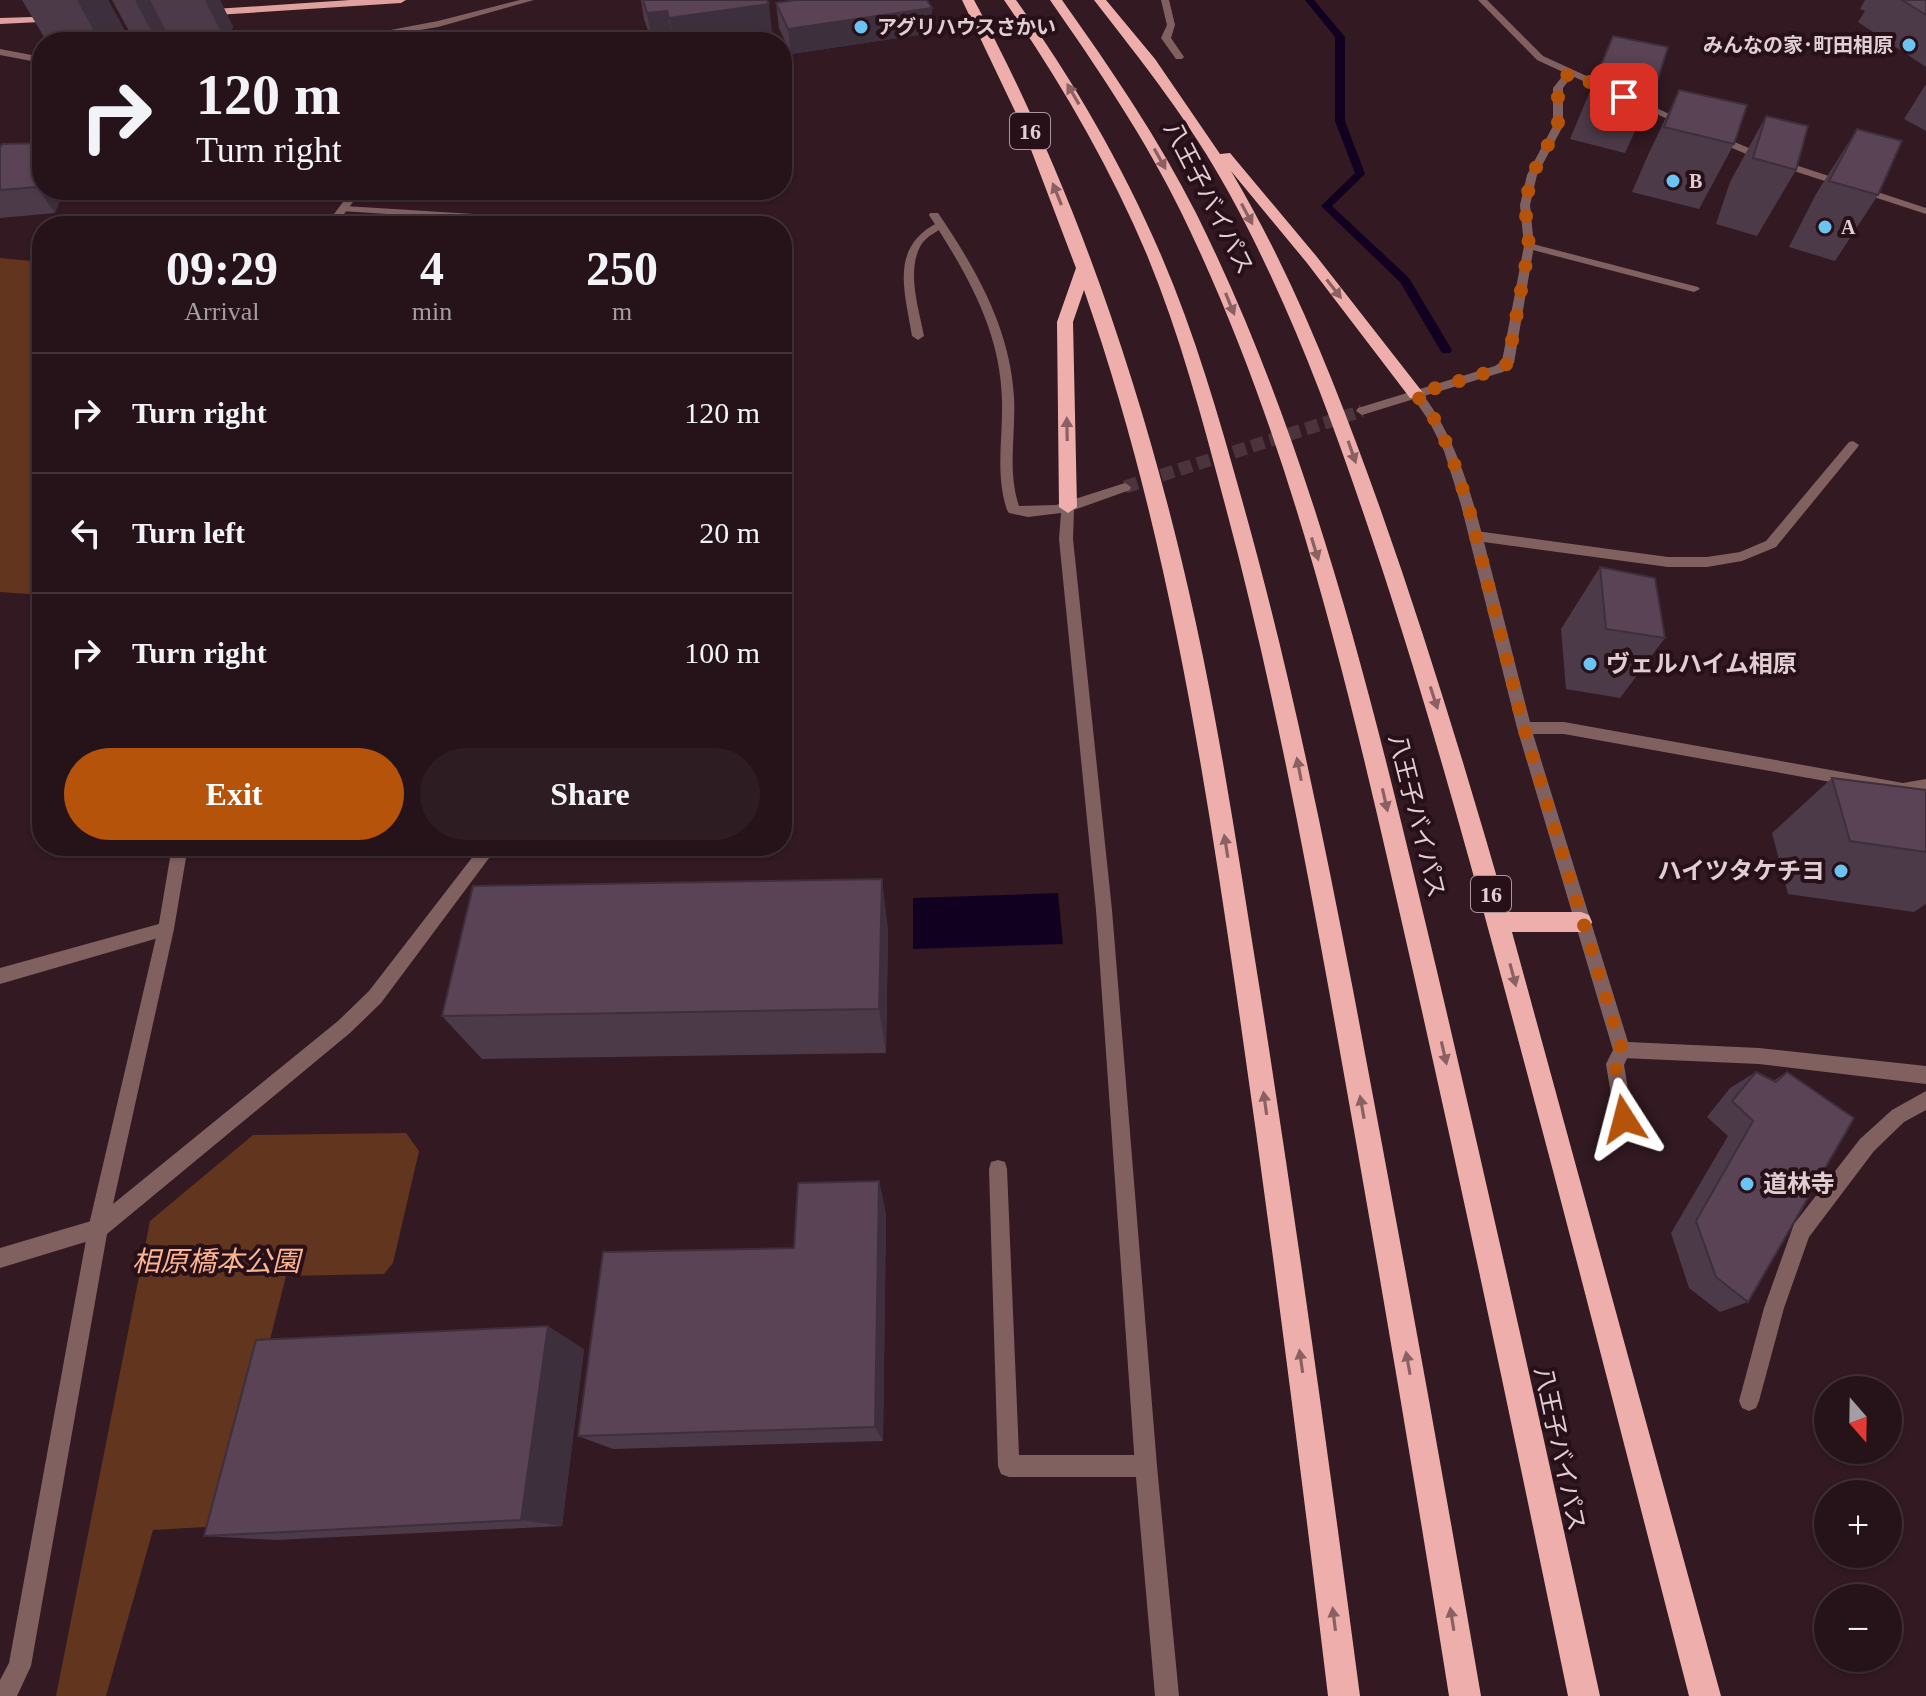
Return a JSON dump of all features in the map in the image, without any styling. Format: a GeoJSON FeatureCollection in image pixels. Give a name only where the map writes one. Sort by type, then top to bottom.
{"type":"FeatureCollection","features":[{"type":"Feature","properties":{"kind":"highway","name":"16"},"geometry":{"type":"LineString","coordinates":[[968,0],[1039,149],[1084,267],[1139,433],[1174,569],[1211,755],[1258,1053],[1344,1696]]}},
{"type":"Feature","properties":{"kind":"highway","name":"16"},"geometry":{"type":"LineString","coordinates":[[1010,0],[1066,82],[1154,254],[1213,426],[1249,554],[1297,757],[1417,1410],[1465,1696]]}},
{"type":"Feature","properties":{"kind":"highway","name":"八王子バイパス"},"geometry":{"type":"LineString","coordinates":[[1056,0],[1110,76],[1173,183],[1207,249],[1272,412],[1373,751],[1456,1103],[1584,1696]]}},
{"type":"Feature","properties":{"kind":"highway","name":"16"},"geometry":{"type":"LineString","coordinates":[[1100,0],[1158,71],[1194,122],[1247,212],[1309,339],[1345,432],[1453,755],[1705,1696]]}},
{"type":"Feature","properties":{"kind":"highway"},"geometry":{"type":"LineString","coordinates":[[1194,122],[1252,186],[1416,394]]}},
{"type":"Feature","properties":{"kind":"highway"},"geometry":{"type":"LineString","coordinates":[[1068,507],[1065,322],[1084,267]]}},
{"type":"Feature","properties":{"kind":"highway","name":"16"},"geometry":{"type":"LineString","coordinates":[[1498,922],[1581,922]]}},
{"type":"Feature","properties":{"kind":"main road"},"geometry":{"type":"LineString","coordinates":[[186,13],[401,0]]}},
{"type":"Feature","properties":{"kind":"main road"},"geometry":{"type":"LineString","coordinates":[[0,21],[77,18]]}},
{"type":"Feature","properties":{"kind":"street"},"geometry":{"type":"LineString","coordinates":[[414,32],[439,29],[530,0]]}},
{"type":"Feature","properties":{"kind":"street"},"geometry":{"type":"LineString","coordinates":[[1165,0],[1171,25],[1166,38],[1179,57]]}},
{"type":"Feature","properties":{"kind":"street"},"geometry":{"type":"LineString","coordinates":[[1482,0],[1540,58],[1694,128]]}},
{"type":"Feature","properties":{"kind":"street"},"geometry":{"type":"LineString","coordinates":[[0,52],[32,58]]}},
{"type":"Feature","properties":{"kind":"street"},"geometry":{"type":"LineString","coordinates":[[1362,411],[1499,369],[1508,363],[1529,246],[1525,205],[1532,175],[1558,126],[1558,88],[1569,73]]}},
{"type":"Feature","properties":{"kind":"street"},"geometry":{"type":"LineString","coordinates":[[1708,134],[1764,158],[1926,211]]}},
{"type":"Feature","properties":{"kind":"street"},"geometry":{"type":"LineString","coordinates":[[339,216],[351,200]]}},
{"type":"Feature","properties":{"kind":"street"},"geometry":{"type":"LineString","coordinates":[[345,209],[459,216]]}},
{"type":"Feature","properties":{"kind":"street"},"geometry":{"type":"LineString","coordinates":[[918,336],[908,259],[915,242],[937,220],[989,311],[1003,347],[1008,398],[1004,479],[1014,510],[1028,514],[1068,507],[1125,487]]}},
{"type":"Feature","properties":{"kind":"street"},"geometry":{"type":"LineString","coordinates":[[1529,246],[1694,289]]}},
{"type":"Feature","properties":{"kind":"street"},"geometry":{"type":"LineString","coordinates":[[1416,394],[1435,420],[1450,451],[1476,536],[1524,728],[1622,1050],[1615,1064],[1624,1119]]}},
{"type":"Feature","properties":{"kind":"street"},"geometry":{"type":"LineString","coordinates":[[1476,536],[1507,538],[1621,559],[1713,560],[1750,555],[1771,544],[1853,445]]}},
{"type":"Feature","properties":{"kind":"street"},"geometry":{"type":"LineString","coordinates":[[1068,507],[1066,539],[1104,910],[1146,1466],[1167,1696]]}},
{"type":"Feature","properties":{"kind":"street"},"geometry":{"type":"LineString","coordinates":[[1524,728],[1564,728],[1903,789],[1926,785]]}},
{"type":"Feature","properties":{"kind":"street"},"geometry":{"type":"LineString","coordinates":[[4,1696],[20,1666],[98,1229],[166,929],[178,856]]}},
{"type":"Feature","properties":{"kind":"street"},"geometry":{"type":"LineString","coordinates":[[0,1258],[98,1229],[344,1027],[375,997],[482,856]]}},
{"type":"Feature","properties":{"kind":"street"},"geometry":{"type":"LineString","coordinates":[[0,976],[166,929]]}},
{"type":"Feature","properties":{"kind":"street"},"geometry":{"type":"LineString","coordinates":[[1622,1050],[1759,1056],[1926,1075]]}},
{"type":"Feature","properties":{"kind":"street"},"geometry":{"type":"LineString","coordinates":[[1749,1401],[1774,1308],[1801,1231],[1867,1145],[1898,1116],[1926,1100]]}},
{"type":"Feature","properties":{"kind":"street"},"geometry":{"type":"LineString","coordinates":[[998,1169],[1009,1466],[1146,1466]]}},
{"type":"Feature","properties":{"kind":"green space"},"geometry":{"type":"Polygon","coordinates":[[[0,258],[32,261],[32,594],[0,592],[0,258]]]}},
{"type":"Feature","properties":{"kind":"green space","name":"相原橋本公園"},"geometry":{"type":"Polygon","coordinates":[[[406,1133],[419,1151],[393,1263],[384,1274],[286,1276],[223,1526],[153,1530],[106,1696],[56,1696],[150,1221],[253,1135],[406,1133]]]}},
{"type":"Feature","properties":{"kind":"shaded area"},"geometry":{"type":"Polygon","coordinates":[[[1058,893],[1063,944],[913,949],[913,898],[1058,893]]]}},
{"type":"Feature","properties":{"kind":"building"},"geometry":{"type":"Polygon","coordinates":[[[643,0],[767,0],[769,4],[669,18],[667,11],[647,13],[643,0]]]}},
{"type":"Feature","properties":{"kind":"building"},"geometry":{"type":"Polygon","coordinates":[[[796,0],[927,0],[932,8],[788,29],[776,3],[796,0]]]}},
{"type":"Feature","properties":{"kind":"building"},"geometry":{"type":"Polygon","coordinates":[[[1902,0],[1926,0],[1926,15],[1902,0]]]}},
{"type":"Feature","properties":{"kind":"building"},"geometry":{"type":"Polygon","coordinates":[[[1613,36],[1668,47],[1655,88],[1597,75],[1613,36]]]}},
{"type":"Feature","properties":{"kind":"building"},"geometry":{"type":"Polygon","coordinates":[[[1679,90],[1747,105],[1734,144],[1664,127],[1679,90]]]}},
{"type":"Feature","properties":{"kind":"building"},"geometry":{"type":"Polygon","coordinates":[[[1766,116],[1808,126],[1796,170],[1753,158],[1766,116]]]}},
{"type":"Feature","properties":{"kind":"building"},"geometry":{"type":"Polygon","coordinates":[[[1857,129],[1902,141],[1878,195],[1829,181],[1857,129]]]}},
{"type":"Feature","properties":{"kind":"building"},"geometry":{"type":"Polygon","coordinates":[[[32,143],[32,187],[0,190],[2,144],[32,143]]]}},
{"type":"Feature","properties":{"kind":"building"},"geometry":{"type":"Polygon","coordinates":[[[1600,567],[1655,578],[1665,638],[1606,629],[1600,567]]]}},
{"type":"Feature","properties":{"kind":"building"},"geometry":{"type":"Polygon","coordinates":[[[1832,778],[1926,790],[1926,852],[1850,841],[1832,778]]]}},
{"type":"Feature","properties":{"kind":"building"},"geometry":{"type":"Polygon","coordinates":[[[882,879],[879,1009],[442,1016],[473,886],[882,879]]]}},
{"type":"Feature","properties":{"kind":"building","name":"道林寺"},"geometry":{"type":"Polygon","coordinates":[[[1756,1072],[1776,1082],[1787,1072],[1854,1118],[1748,1302],[1716,1277],[1696,1221],[1753,1121],[1732,1101],[1756,1072]]]}},
{"type":"Feature","properties":{"kind":"building"},"geometry":{"type":"Polygon","coordinates":[[[879,1181],[875,1427],[578,1436],[603,1252],[794,1248],[798,1183],[879,1181]]]}},
{"type":"Feature","properties":{"kind":"building"},"geometry":{"type":"Polygon","coordinates":[[[548,1326],[521,1520],[204,1536],[256,1340],[548,1326]]]}},
{"type":"Feature","properties":{"kind":"waterway"},"geometry":{"type":"LineString","coordinates":[[1309,0],[1340,37],[1340,121],[1360,174],[1326,206],[1405,280],[1446,350]]}},
{"type":"Feature","properties":{"kind":"tunnel"},"geometry":{"type":"LineString","coordinates":[[1125,487],[1362,411]]}},
{"type":"Feature","properties":{"kind":"place","name":"アグリハウスさかい"},"geometry":{"type":"Point","coordinates":[861,27]}},
{"type":"Feature","properties":{"kind":"place","name":"みんなの家･町田相原"},"geometry":{"type":"Point","coordinates":[1909,45]}},
{"type":"Feature","properties":{"kind":"place","name":"B"},"geometry":{"type":"Point","coordinates":[1673,181]}},
{"type":"Feature","properties":{"kind":"place","name":"A"},"geometry":{"type":"Point","coordinates":[1825,227]}},
{"type":"Feature","properties":{"kind":"place","name":"ヴェルハイム相原"},"geometry":{"type":"Point","coordinates":[1590,664]}},
{"type":"Feature","properties":{"kind":"place","name":"ハイツタケチヨ"},"geometry":{"type":"Point","coordinates":[1841,871]}},
{"type":"Feature","properties":{"kind":"place","name":"道林寺"},"geometry":{"type":"Point","coordinates":[1747,1184]}},
{"type":"Feature","properties":{"kind":"route"},"geometry":{"type":"LineString","coordinates":[[1624,97],[1569,73],[1558,88],[1558,126],[1532,175],[1525,205],[1529,246],[1508,363],[1499,369],[1416,394],[1435,420],[1450,451],[1468,505],[1524,728],[1622,1050],[1615,1064],[1624,1119]]}}]}
